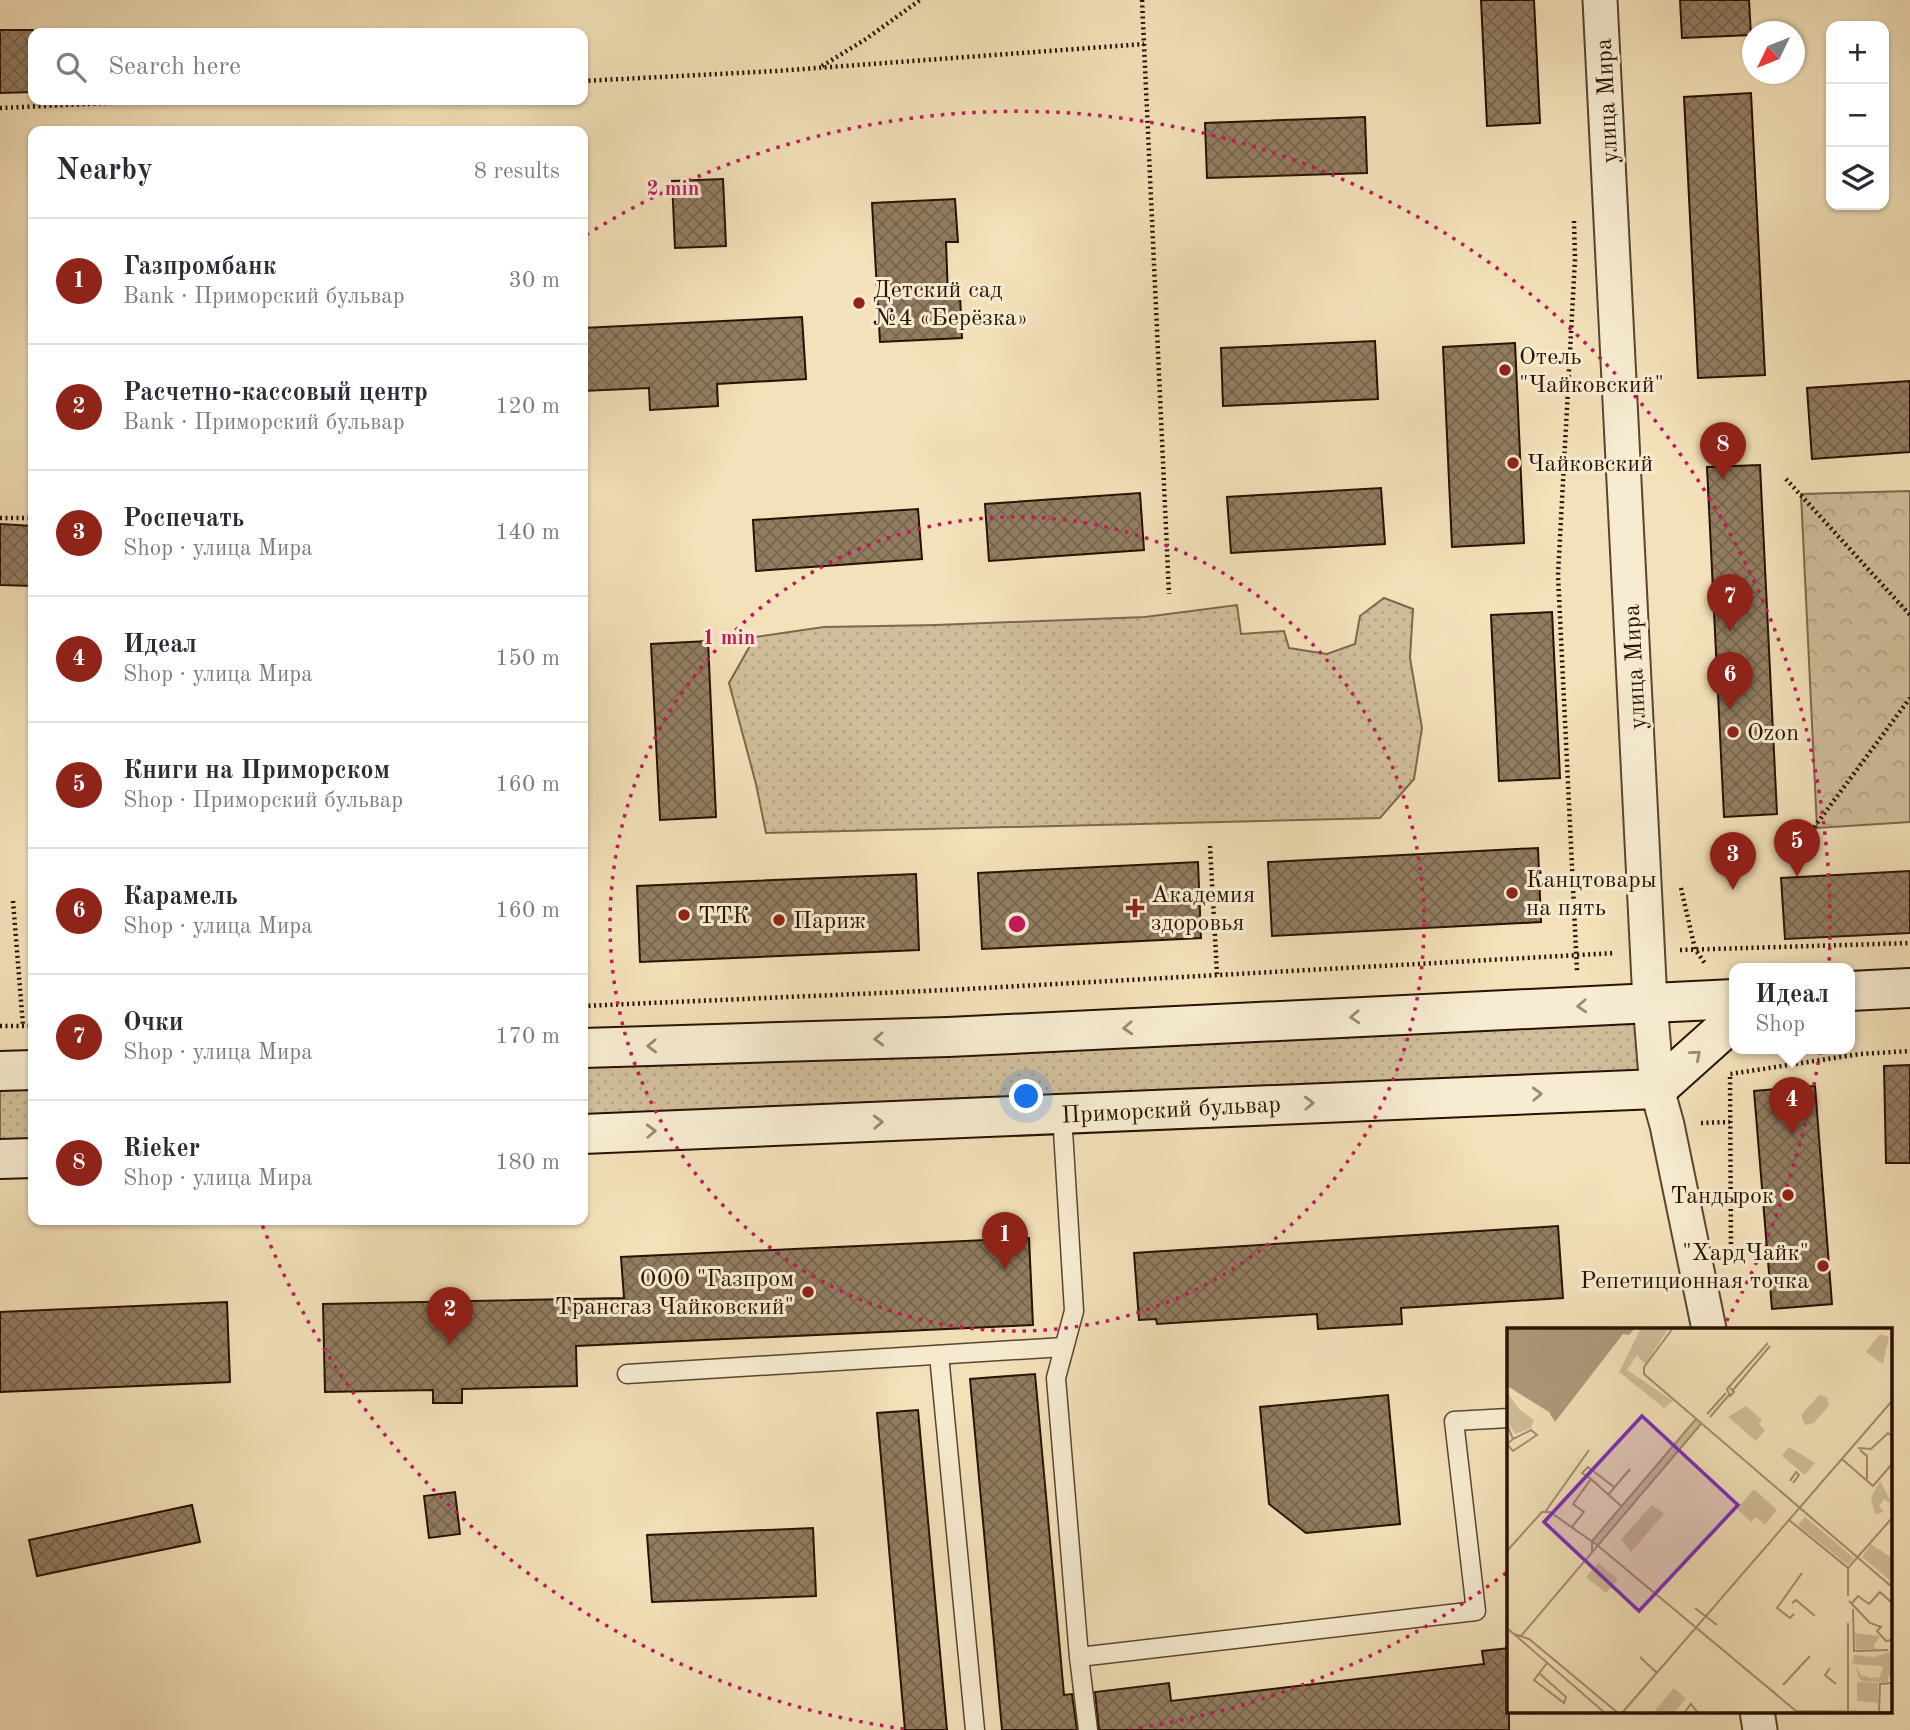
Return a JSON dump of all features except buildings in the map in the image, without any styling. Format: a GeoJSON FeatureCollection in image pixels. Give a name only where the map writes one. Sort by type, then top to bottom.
{"type":"FeatureCollection","features":[{"type":"Feature","properties":{"kind":"street","name":"улица Мира"},"geometry":{"type":"LineString","coordinates":[[1601,0],[1650,1002],[1657,1089],[1667,1125],[1709,1328]]}},
{"type":"Feature","properties":{"kind":"street"},"geometry":{"type":"LineString","coordinates":[[1855,991],[1910,988]]}},
{"type":"Feature","properties":{"kind":"street"},"geometry":{"type":"LineString","coordinates":[[588,1048],[948,1037],[1729,999]]}},
{"type":"Feature","properties":{"kind":"street"},"geometry":{"type":"LineString","coordinates":[[1657,1089],[1729,1024]]}},
{"type":"Feature","properties":{"kind":"street"},"geometry":{"type":"LineString","coordinates":[[0,1071],[28,1069]]}},
{"type":"Feature","properties":{"kind":"street","name":"Приморский бульвар"},"geometry":{"type":"LineString","coordinates":[[588,1134],[1657,1089]]}},
{"type":"Feature","properties":{"kind":"street"},"geometry":{"type":"LineString","coordinates":[[0,1159],[28,1158]]}},
{"type":"Feature","properties":{"kind":"street"},"geometry":{"type":"LineString","coordinates":[[1757,1712],[1759,1730]]}},
{"type":"Feature","properties":{"kind":"lane"},"geometry":{"type":"LineString","coordinates":[[1062,1114],[1074,1311],[1056,1378],[1079,1657],[1088,1730]]}},
{"type":"Feature","properties":{"kind":"lane"},"geometry":{"type":"LineString","coordinates":[[628,1374],[1064,1347]]}},
{"type":"Feature","properties":{"kind":"lane"},"geometry":{"type":"LineString","coordinates":[[939,1355],[975,1730]]}},
{"type":"Feature","properties":{"kind":"lane"},"geometry":{"type":"LineString","coordinates":[[1079,1657],[1476,1611],[1454,1421],[1507,1418]]}},
{"type":"Feature","properties":{"kind":"path"},"geometry":{"type":"LineString","coordinates":[[819,68],[866,39],[920,0]]}},
{"type":"Feature","properties":{"kind":"path"},"geometry":{"type":"LineString","coordinates":[[1142,0],[1170,594]]}},
{"type":"Feature","properties":{"kind":"path"},"geometry":{"type":"LineString","coordinates":[[588,80],[819,68],[1144,44]]}},
{"type":"Feature","properties":{"kind":"path"},"geometry":{"type":"LineString","coordinates":[[0,108],[65,105]]}},
{"type":"Feature","properties":{"kind":"path"},"geometry":{"type":"LineString","coordinates":[[1574,218],[1575,259],[1559,575],[1575,954]]}},
{"type":"Feature","properties":{"kind":"path"},"geometry":{"type":"LineString","coordinates":[[1786,479],[1910,615]]}},
{"type":"Feature","properties":{"kind":"path"},"geometry":{"type":"LineString","coordinates":[[0,518],[28,518]]}},
{"type":"Feature","properties":{"kind":"path"},"geometry":{"type":"LineString","coordinates":[[1801,845],[1910,698]]}},
{"type":"Feature","properties":{"kind":"path"},"geometry":{"type":"LineString","coordinates":[[1210,846],[1217,974]]}},
{"type":"Feature","properties":{"kind":"path"},"geometry":{"type":"LineString","coordinates":[[13,901],[23,1026]]}},
{"type":"Feature","properties":{"kind":"path"},"geometry":{"type":"LineString","coordinates":[[588,1006],[948,990],[1575,954],[1910,943]]}},
{"type":"Feature","properties":{"kind":"path"},"geometry":{"type":"LineString","coordinates":[[0,1026],[28,1026]]}},
{"type":"Feature","properties":{"kind":"path"},"geometry":{"type":"LineString","coordinates":[[1731,1257],[1730,1074],[1860,1054],[1910,1051]]}},
{"type":"Feature","properties":{"kind":"green space"},"geometry":{"type":"Polygon","coordinates":[[[1910,491],[1910,822],[1817,828],[1801,494],[1910,491]]]}},
{"type":"Feature","properties":{"kind":"green space"},"geometry":{"type":"Polygon","coordinates":[[[1384,598],[1413,609],[1410,658],[1422,728],[1414,779],[1380,818],[766,833],[729,683],[755,637],[824,627],[1145,617],[1237,605],[1241,634],[1284,631],[1289,648],[1327,654],[1355,644],[1360,616],[1384,598]]]}},
{"type":"Feature","properties":{"kind":"green space"},"geometry":{"type":"Polygon","coordinates":[[[1650,1002],[1657,1089],[588,1134],[588,1048],[1650,1002]]]}},
{"type":"Feature","properties":{"kind":"green space"},"geometry":{"type":"Polygon","coordinates":[[[28,1070],[28,1158],[0,1159],[0,1071],[28,1070]]]}},
{"type":"Feature","properties":{"kind":"place","name":"Детский сад №4 «Берёзка»"},"geometry":{"type":"Point","coordinates":[859,303]}},
{"type":"Feature","properties":{"kind":"place","name":"Отель \"Чайковский\""},"geometry":{"type":"Point","coordinates":[1505,370]}},
{"type":"Feature","properties":{"kind":"place","name":"Чайковский"},"geometry":{"type":"Point","coordinates":[1513,463]}},
{"type":"Feature","properties":{"kind":"place","name":"Rieker"},"geometry":{"type":"Point","coordinates":[1723,480]}},
{"type":"Feature","properties":{"kind":"place","name":"Очки"},"geometry":{"type":"Point","coordinates":[1730,632]}},
{"type":"Feature","properties":{"kind":"place","name":"Карамель"},"geometry":{"type":"Point","coordinates":[1730,710]}},
{"type":"Feature","properties":{"kind":"place","name":"Ozon"},"geometry":{"type":"Point","coordinates":[1733,732]}},
{"type":"Feature","properties":{"kind":"place","name":"Книги на Приморском"},"geometry":{"type":"Point","coordinates":[1797,877]}},
{"type":"Feature","properties":{"kind":"place","name":"Роспечать"},"geometry":{"type":"Point","coordinates":[1733,890]}},
{"type":"Feature","properties":{"kind":"place","name":"Канцтовары на пять"},"geometry":{"type":"Point","coordinates":[1512,893]}},
{"type":"Feature","properties":{"kind":"place","name":"Академия здоровья"},"geometry":{"type":"Point","coordinates":[1135,908]}},
{"type":"Feature","properties":{"kind":"place","name":"ТТК"},"geometry":{"type":"Point","coordinates":[684,915]}},
{"type":"Feature","properties":{"kind":"place","name":"Париж"},"geometry":{"type":"Point","coordinates":[779,920]}},
{"type":"Feature","properties":{"kind":"place","name":"Идеал"},"geometry":{"type":"Point","coordinates":[1792,1135]}},
{"type":"Feature","properties":{"kind":"place","name":"Тандырок"},"geometry":{"type":"Point","coordinates":[1788,1195]}},
{"type":"Feature","properties":{"kind":"place","name":"\"ХардЧайк\" Репетиционная точка"},"geometry":{"type":"Point","coordinates":[1823,1266]}},
{"type":"Feature","properties":{"kind":"place","name":"Газпромбанк"},"geometry":{"type":"Point","coordinates":[1005,1270]}},
{"type":"Feature","properties":{"kind":"place","name":"ООО \"Газпром Трансгаз Чайковский\""},"geometry":{"type":"Point","coordinates":[808,1292]}},
{"type":"Feature","properties":{"kind":"place","name":"Расчетно-кассовый центр"},"geometry":{"type":"Point","coordinates":[450,1345]}}]}
